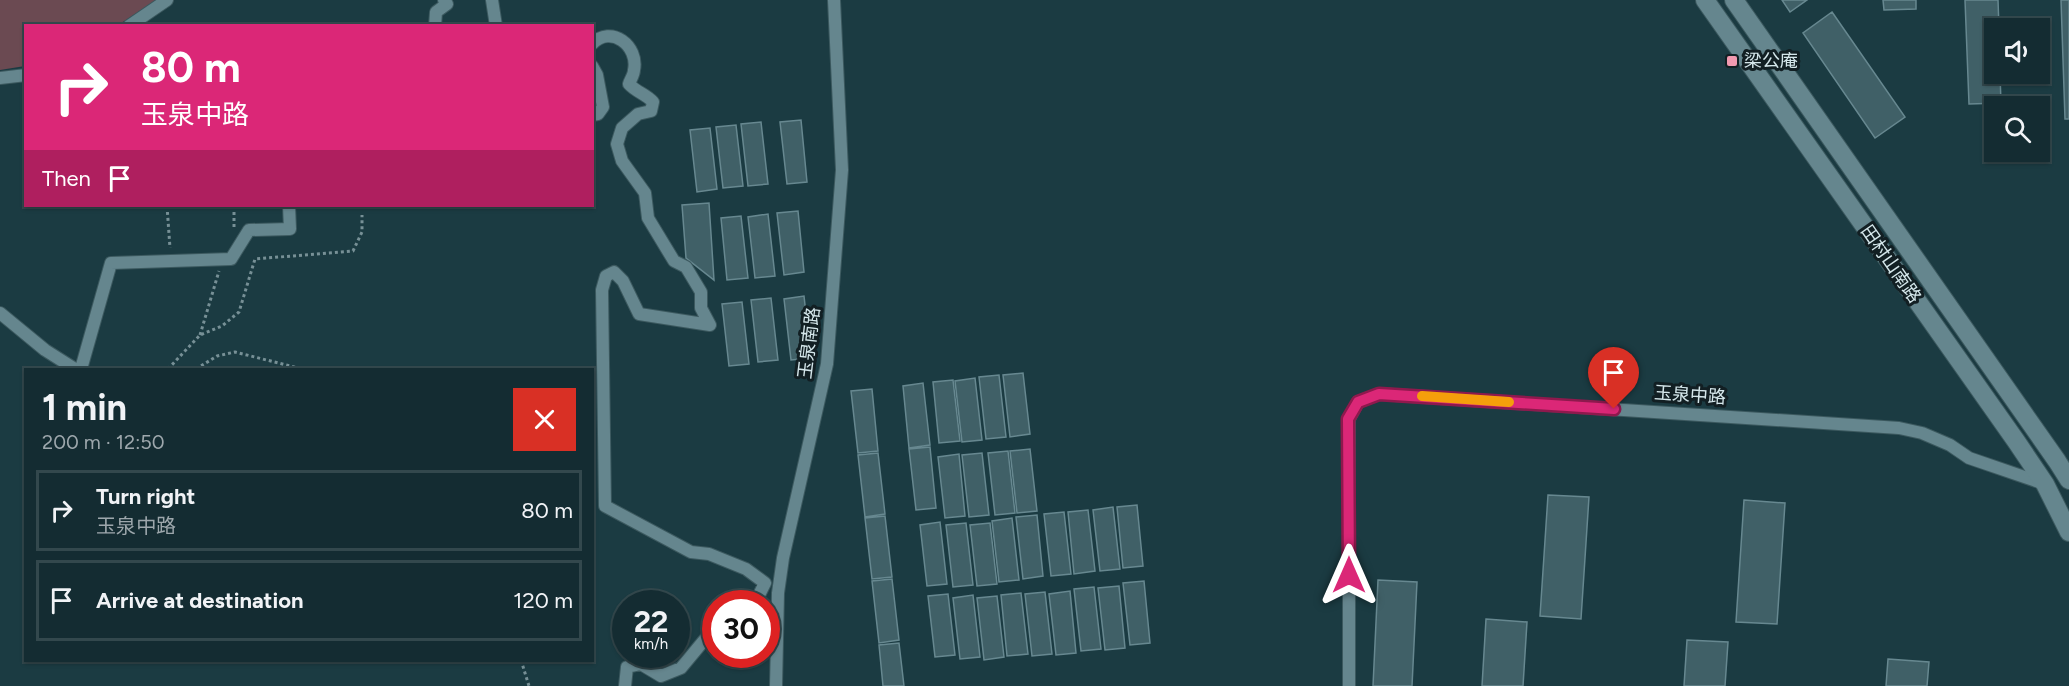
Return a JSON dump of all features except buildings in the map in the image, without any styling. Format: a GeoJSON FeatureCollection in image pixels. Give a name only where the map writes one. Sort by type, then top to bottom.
{"type":"FeatureCollection","features":[{"type":"Feature","properties":{"kind":"main road","name":"田村山南路"},"geometry":{"type":"LineString","coordinates":[[1705,0],[2045,484],[2069,532]]}},
{"type":"Feature","properties":{"kind":"main road","name":"田村山南路"},"geometry":{"type":"LineString","coordinates":[[1734,0],[2069,480]]}},
{"type":"Feature","properties":{"kind":"street"},"geometry":{"type":"LineString","coordinates":[[132,24],[167,0]]}},
{"type":"Feature","properties":{"kind":"street"},"geometry":{"type":"LineString","coordinates":[[435,24],[436,12],[447,4],[444,0]]}},
{"type":"Feature","properties":{"kind":"street"},"geometry":{"type":"LineString","coordinates":[[492,0],[496,24]]}},
{"type":"Feature","properties":{"kind":"street","name":"玉泉南路"},"geometry":{"type":"LineString","coordinates":[[776,686],[778,593],[783,558],[827,364],[842,170],[834,0]]}},
{"type":"Feature","properties":{"kind":"street"},"geometry":{"type":"LineString","coordinates":[[594,42],[605,36],[616,38],[627,41],[633,52],[635,70],[628,84],[648,96],[653,102],[651,111],[638,114],[622,128],[617,144],[622,160],[645,193],[648,218],[674,261],[686,267],[701,292],[701,308],[710,325],[639,314],[623,281],[614,272],[606,276],[602,290],[605,506],[691,552],[708,554],[746,568],[765,583],[762,590]]}},
{"type":"Feature","properties":{"kind":"street"},"geometry":{"type":"LineString","coordinates":[[594,70],[603,107],[598,114],[594,115]]}},
{"type":"Feature","properties":{"kind":"street"},"geometry":{"type":"LineString","coordinates":[[0,78],[24,75]]}},
{"type":"Feature","properties":{"kind":"street"},"geometry":{"type":"LineString","coordinates":[[81,368],[111,263],[231,259],[249,230],[290,229],[289,207]]}},
{"type":"Feature","properties":{"kind":"street"},"geometry":{"type":"LineString","coordinates":[[0,313],[45,350],[73,368]]}},
{"type":"Feature","properties":{"kind":"street","name":"玉泉中路"},"geometry":{"type":"LineString","coordinates":[[1349,686],[1348,419],[1358,402],[1379,394],[1899,428],[1922,433],[1950,445],[1969,458],[2045,484]]}},
{"type":"Feature","properties":{"kind":"street"},"geometry":{"type":"LineString","coordinates":[[625,686],[627,667],[641,664],[661,676],[681,668],[702,643]]}},
{"type":"Feature","properties":{"kind":"path"},"geometry":{"type":"LineString","coordinates":[[169,368],[200,335],[222,326],[239,312],[255,259],[353,251],[362,232],[362,215]]}},
{"type":"Feature","properties":{"kind":"path"},"geometry":{"type":"LineString","coordinates":[[198,368],[218,356],[235,352],[298,368]]}},
{"type":"Feature","properties":{"kind":"path"},"geometry":{"type":"LineString","coordinates":[[522,662],[530,686]]}},
{"type":"Feature","properties":{"kind":"shaded area"},"geometry":{"type":"Polygon","coordinates":[[[0,0],[157,0],[120,24],[24,24],[24,66],[0,70],[0,0]]]}},
{"type":"Feature","properties":{"kind":"slow traffic"},"geometry":{"type":"LineString","coordinates":[[1422,396],[1509,402]]}},
{"type":"Feature","properties":{"kind":"place","name":"梁公庵"},"geometry":{"type":"Point","coordinates":[1732,61]}},
{"type":"Feature","properties":{"kind":"route"},"geometry":{"type":"LineString","coordinates":[[1349,575],[1348,419],[1358,402],[1379,394],[1614,409]]}}]}
